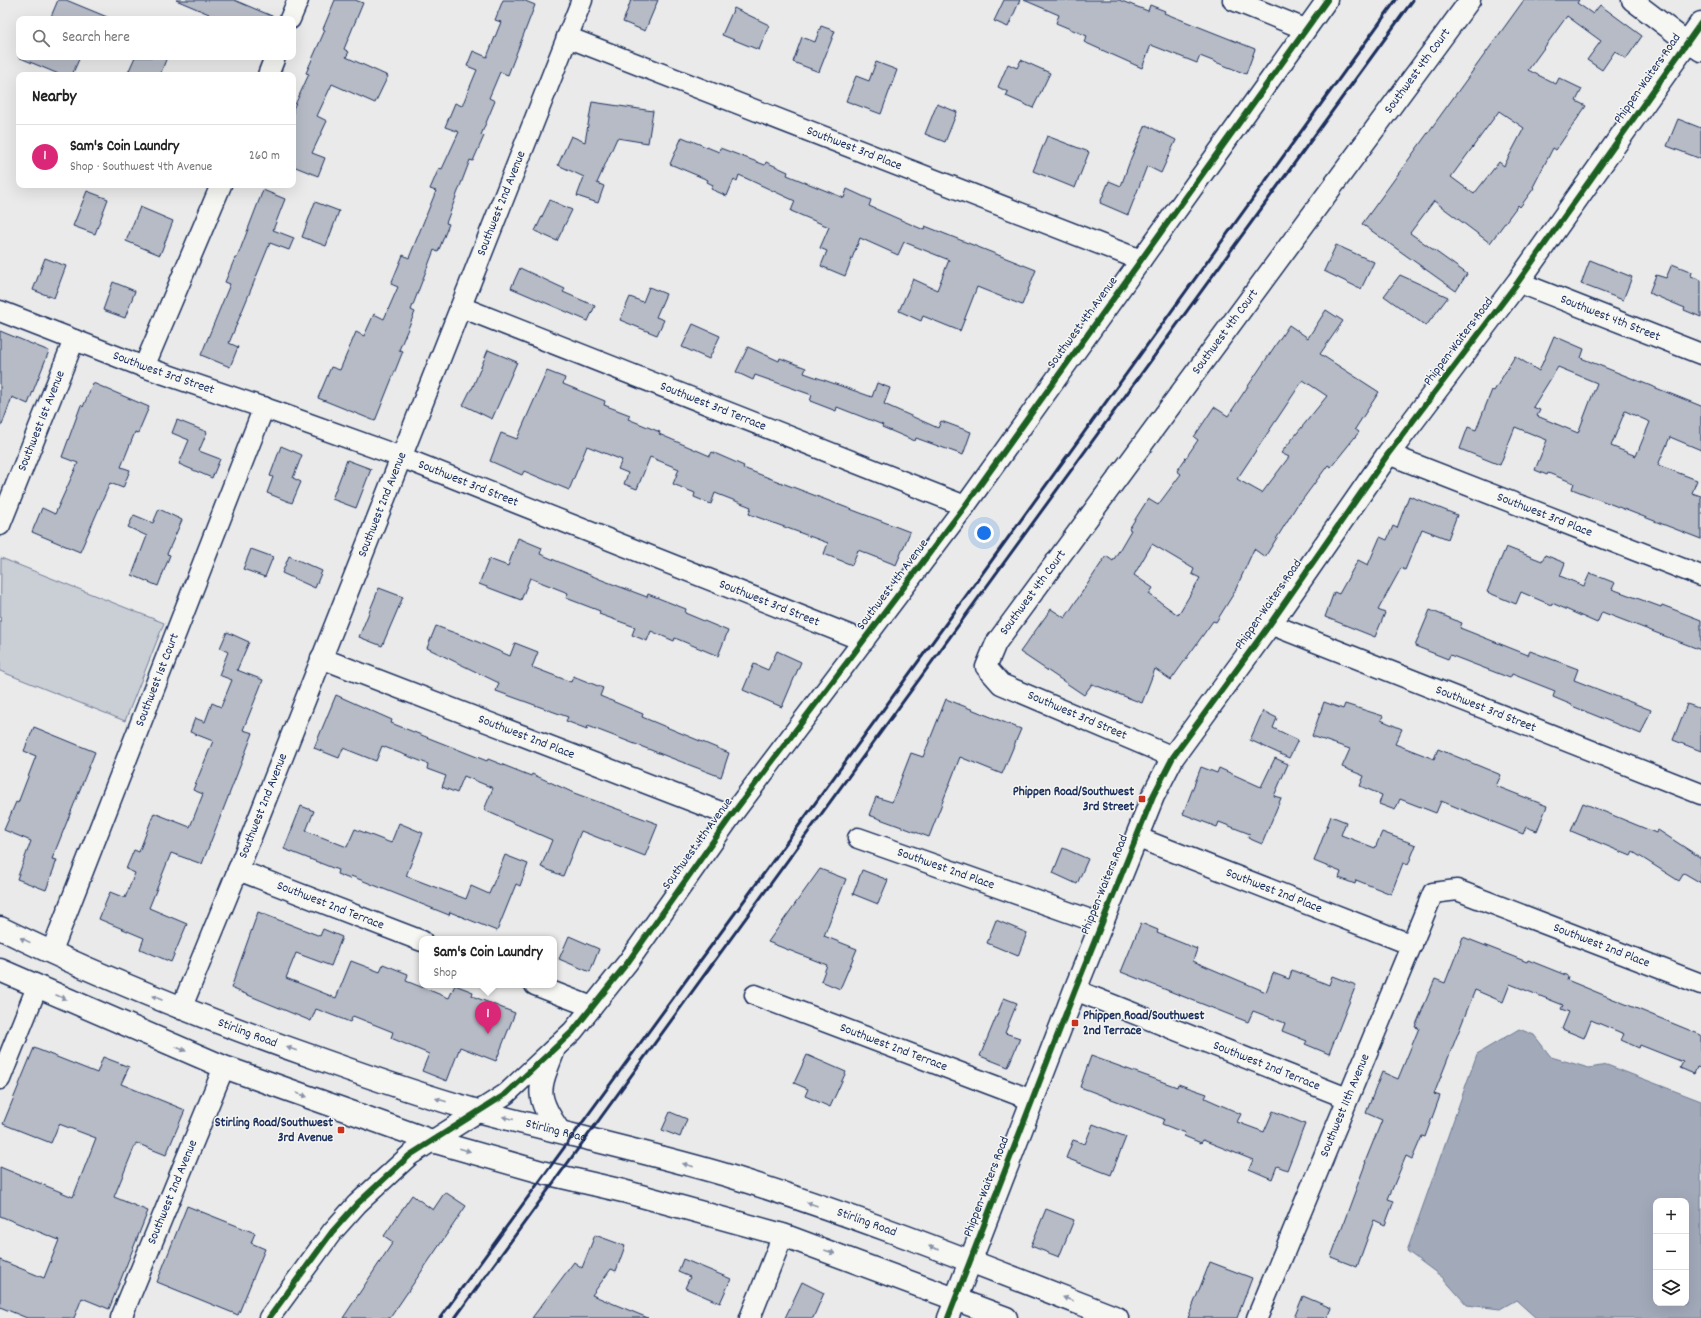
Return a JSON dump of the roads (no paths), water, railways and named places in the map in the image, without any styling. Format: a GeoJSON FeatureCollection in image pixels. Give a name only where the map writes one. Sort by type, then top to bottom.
{"type":"FeatureCollection","features":[{"type":"Feature","properties":{"kind":"main road","name":"Phippen-Waiters Road"},"geometry":{"type":"LineString","coordinates":[[952,1308],[1074,990],[1153,796],[1173,758],[1270,624],[1388,454],[1694,47],[1701,23]]}},
{"type":"Feature","properties":{"kind":"main road","name":"Stirling Road"},"geometry":{"type":"LineString","coordinates":[[0,928],[51,953],[181,1008],[378,1080],[479,1111],[725,1175],[843,1215],[1117,1318]]}},
{"type":"Feature","properties":{"kind":"main road"},"geometry":{"type":"LineString","coordinates":[[0,970],[224,1067],[432,1141],[545,1173],[624,1191],[783,1236],[952,1308],[1006,1318]]}},
{"type":"Feature","properties":{"kind":"main road"},"geometry":{"type":"LineString","coordinates":[[553,1052],[542,1081],[540,1092],[542,1102],[559,1131]]}},
{"type":"Feature","properties":{"kind":"street"},"geometry":{"type":"LineString","coordinates":[[291,16],[298,0]]}},
{"type":"Feature","properties":{"kind":"street","name":"Southwest 2nd Avenue"},"geometry":{"type":"LineString","coordinates":[[181,1008],[238,870],[582,0]]}},
{"type":"Feature","properties":{"kind":"street"},"geometry":{"type":"LineString","coordinates":[[1233,0],[1305,29]]}},
{"type":"Feature","properties":{"kind":"street","name":"Southwest 4th Avenue"},"geometry":{"type":"LineString","coordinates":[[269,1318],[332,1232],[357,1204],[410,1155],[506,1094],[553,1052],[573,1031],[628,962],[731,816],[965,506],[1327,0]]}},
{"type":"Feature","properties":{"kind":"street","name":"Southwest 4th Court"},"geometry":{"type":"LineString","coordinates":[[986,667],[1001,637],[1470,0]]}},
{"type":"Feature","properties":{"kind":"street"},"geometry":{"type":"LineString","coordinates":[[1632,0],[1694,47]]}},
{"type":"Feature","properties":{"kind":"street","name":"Southwest 3rd Place"},"geometry":{"type":"LineString","coordinates":[[567,37],[1141,260]]}},
{"type":"Feature","properties":{"kind":"street"},"geometry":{"type":"LineString","coordinates":[[269,72],[274,60]]}},
{"type":"Feature","properties":{"kind":"street"},"geometry":{"type":"LineString","coordinates":[[144,367],[220,188]]}},
{"type":"Feature","properties":{"kind":"street","name":"Southwest 4th Street"},"geometry":{"type":"LineString","coordinates":[[1518,282],[1701,354]]}},
{"type":"Feature","properties":{"kind":"street","name":"Southwest 3rd Terrace"},"geometry":{"type":"LineString","coordinates":[[461,307],[965,506]]}},
{"type":"Feature","properties":{"kind":"street","name":"Southwest 3rd Street"},"geometry":{"type":"LineString","coordinates":[[0,311],[144,367],[264,407],[401,458],[864,641]]}},
{"type":"Feature","properties":{"kind":"street","name":"Southwest 1st Avenue"},"geometry":{"type":"LineString","coordinates":[[0,525],[74,340]]}},
{"type":"Feature","properties":{"kind":"street","name":"Southwest 1st Court"},"geometry":{"type":"LineString","coordinates":[[51,953],[264,407]]}},
{"type":"Feature","properties":{"kind":"street","name":"Southwest 3rd Place"},"geometry":{"type":"LineString","coordinates":[[1388,454],[1701,576]]}},
{"type":"Feature","properties":{"kind":"street","name":"Southwest 3rd Street"},"geometry":{"type":"LineString","coordinates":[[1270,624],[1701,794]]}},
{"type":"Feature","properties":{"kind":"street","name":"Southwest 2nd Place"},"geometry":{"type":"LineString","coordinates":[[321,658],[731,816]]}},
{"type":"Feature","properties":{"kind":"street","name":"Southwest 3rd Street"},"geometry":{"type":"LineString","coordinates":[[986,667],[1001,684],[1173,758]]}},
{"type":"Feature","properties":{"kind":"street","name":"Southwest 2nd Place"},"geometry":{"type":"LineString","coordinates":[[1136,837],[1412,945]]}},
{"type":"Feature","properties":{"kind":"street","name":"Southwest 2nd Place"},"geometry":{"type":"LineString","coordinates":[[858,838],[1102,924]]}},
{"type":"Feature","properties":{"kind":"street","name":"Southwest 2nd Terrace"},"geometry":{"type":"LineString","coordinates":[[238,870],[419,940]]}},
{"type":"Feature","properties":{"kind":"street","name":"Southwest 2nd Place"},"geometry":{"type":"LineString","coordinates":[[1433,893],[1457,890],[1701,984]]}},
{"type":"Feature","properties":{"kind":"street","name":"Southwest 11th Avenue"},"geometry":{"type":"LineString","coordinates":[[1257,1318],[1433,893]]}},
{"type":"Feature","properties":{"kind":"street"},"geometry":{"type":"LineString","coordinates":[[0,1079],[37,987]]}},
{"type":"Feature","properties":{"kind":"street"},"geometry":{"type":"LineString","coordinates":[[543,988],[592,1007]]}},
{"type":"Feature","properties":{"kind":"street","name":"Southwest 2nd Terrace"},"geometry":{"type":"LineString","coordinates":[[1074,990],[1347,1098]]}},
{"type":"Feature","properties":{"kind":"street","name":"Southwest 2nd Terrace"},"geometry":{"type":"LineString","coordinates":[[755,995],[1032,1100]]}},
{"type":"Feature","properties":{"kind":"street","name":"Southwest 2nd Avenue"},"geometry":{"type":"LineString","coordinates":[[121,1318],[224,1067]]}},
{"type":"Feature","properties":{"kind":"street"},"geometry":{"type":"LineString","coordinates":[[750,1318],[783,1236]]}},
{"type":"Feature","properties":{"kind":"water"},"geometry":{"type":"Polygon","coordinates":[[[1519,1029],[1534,1035],[1551,1057],[1589,1068],[1607,1065],[1701,1101],[1701,1318],[1536,1318],[1516,1300],[1500,1309],[1467,1305],[1442,1277],[1407,1251],[1477,1054],[1519,1029]]]}},
{"type":"Feature","properties":{"kind":"railway"},"geometry":{"type":"LineString","coordinates":[[440,1318],[974,585],[1396,0]]}},
{"type":"Feature","properties":{"kind":"railway"},"geometry":{"type":"LineString","coordinates":[[455,1318],[1413,0]]}},
{"type":"Feature","properties":{"kind":"place","name":"Phippen Road/Southwest 3rd Street"},"geometry":{"type":"Point","coordinates":[1142,799]}},
{"type":"Feature","properties":{"kind":"place","name":"Phippen Road/Southwest 2nd Terrace"},"geometry":{"type":"Point","coordinates":[1075,1023]}},
{"type":"Feature","properties":{"kind":"place","name":"Sam's Coin Laundry"},"geometry":{"type":"Point","coordinates":[488,1034]}},
{"type":"Feature","properties":{"kind":"place","name":"Stirling Road/Southwest 3rd Avenue"},"geometry":{"type":"Point","coordinates":[341,1130]}}]}
